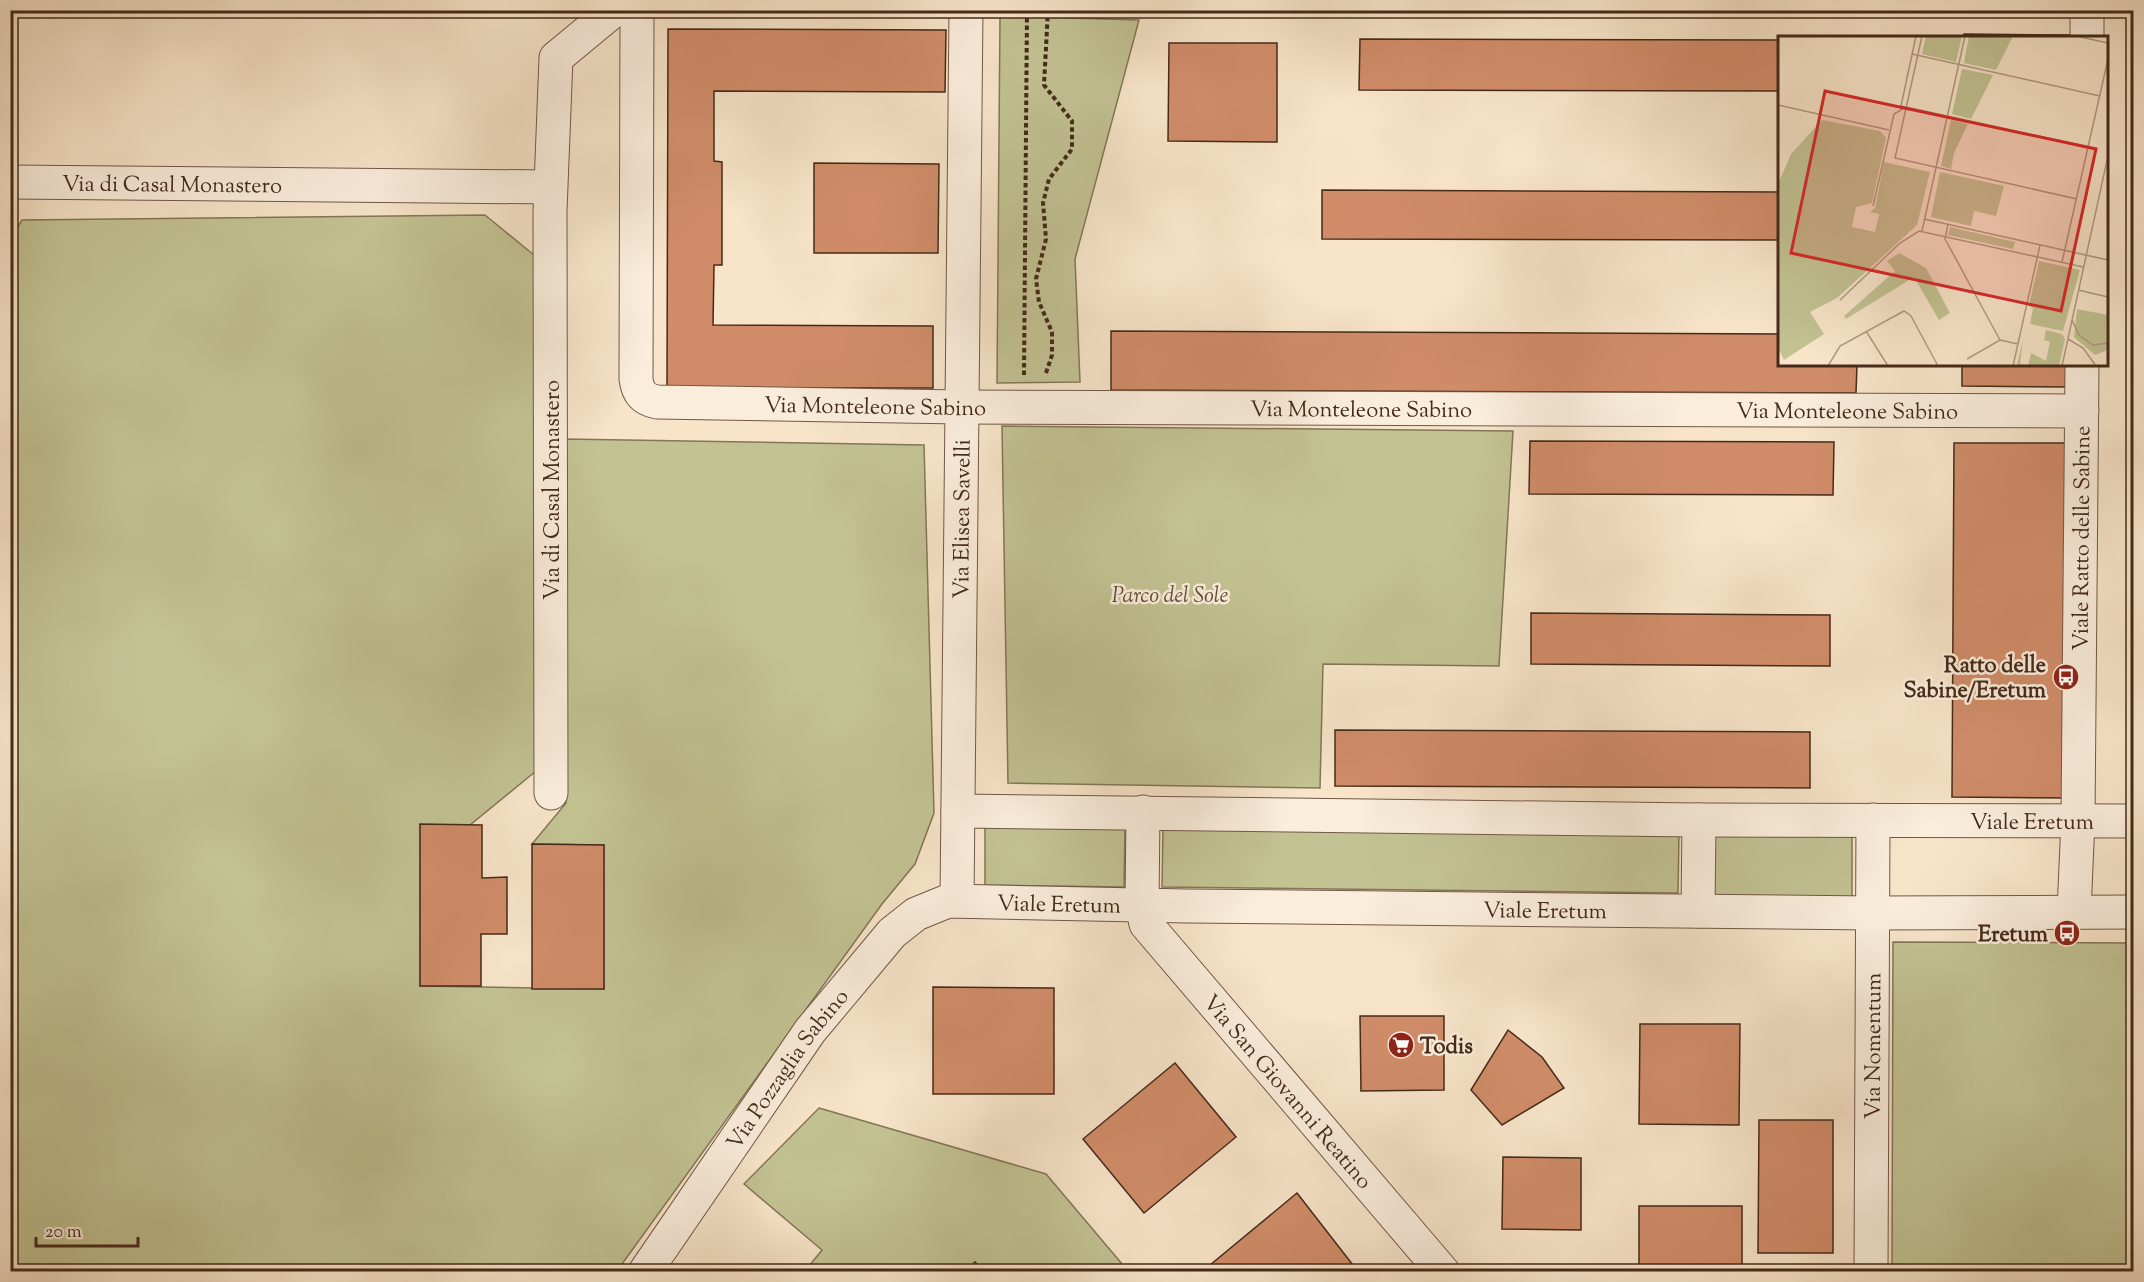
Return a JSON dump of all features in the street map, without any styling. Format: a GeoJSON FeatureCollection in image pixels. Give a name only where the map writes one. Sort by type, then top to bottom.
{"type":"FeatureCollection","features":[{"type":"Feature","properties":{"kind":"street","name":"Via di Casal Monastero"},"geometry":{"type":"LineString","coordinates":[[551,793],[550,187],[556,58],[614,10]]}},
{"type":"Feature","properties":{"kind":"street","name":"Via Monteleone Sabino"},"geometry":{"type":"LineString","coordinates":[[638,10],[636,379],[641,396],[657,402],[961,406],[2082,411]]}},
{"type":"Feature","properties":{"kind":"street","name":"Via Elisea Savelli"},"geometry":{"type":"LineString","coordinates":[[957,900],[966,10]]}},
{"type":"Feature","properties":{"kind":"street"},"geometry":{"type":"LineString","coordinates":[[2087,10],[2087,36]]}},
{"type":"Feature","properties":{"kind":"street","name":"Via di Casal Monastero"},"geometry":{"type":"LineString","coordinates":[[10,182],[550,187]]}},
{"type":"Feature","properties":{"kind":"street","name":"Viale Ratto delle Sabine"},"geometry":{"type":"LineString","coordinates":[[2074,912],[2078,820],[2082,366]]}},
{"type":"Feature","properties":{"kind":"street","name":"Viale Eretum"},"geometry":{"type":"LineString","coordinates":[[958,811],[1699,820],[2133,821]]}},
{"type":"Feature","properties":{"kind":"street"},"geometry":{"type":"LineString","coordinates":[[1142,905],[1143,812]]}},
{"type":"Feature","properties":{"kind":"street"},"geometry":{"type":"LineString","coordinates":[[1698,911],[1699,820]]}},
{"type":"Feature","properties":{"kind":"street","name":"Via Nomentum"},"geometry":{"type":"LineString","coordinates":[[1871,1272],[1874,820]]}},
{"type":"Feature","properties":{"kind":"street","name":"Viale Eretum"},"geometry":{"type":"LineString","coordinates":[[957,900],[1142,905],[1873,913],[2133,912]]}},
{"type":"Feature","properties":{"kind":"street","name":"Via Pozzaglia Sabino"},"geometry":{"type":"LineString","coordinates":[[645,1272],[810,1031],[874,954],[892,933],[916,914],[938,904],[957,900]]}},
{"type":"Feature","properties":{"kind":"street","name":"Via San Giovanni Reatino"},"geometry":{"type":"LineString","coordinates":[[1142,905],[1146,924],[1443,1272]]}},
{"type":"Feature","properties":{"kind":"path"},"geometry":{"type":"LineString","coordinates":[[1024,406],[1027,10]]}},
{"type":"Feature","properties":{"kind":"path"},"geometry":{"type":"LineString","coordinates":[[1024,406],[1042,382],[1052,355],[1052,332],[1039,302],[1036,279],[1046,239],[1043,203],[1049,179],[1071,149],[1071,121],[1044,85],[1048,10]]}},
{"type":"Feature","properties":{"kind":"green space"},"geometry":{"type":"Polygon","coordinates":[[[1000,16],[1139,20],[1075,259],[1080,382],[997,383],[1000,16]]]}},
{"type":"Feature","properties":{"kind":"green space"},"geometry":{"type":"Polygon","coordinates":[[[485,215],[534,255],[536,771],[470,825],[420,825],[420,986],[604,989],[604,845],[532,844],[566,803],[565,439],[924,445],[934,813],[915,864],[882,904],[617,1271],[11,1272],[10,239],[22,220],[485,215]]]}},
{"type":"Feature","properties":{"kind":"green space","name":"Parco del Sole"},"geometry":{"type":"Polygon","coordinates":[[[1002,426],[1513,431],[1499,666],[1323,664],[1320,788],[1008,783],[1002,426]]]}},
{"type":"Feature","properties":{"kind":"green space"},"geometry":{"type":"Polygon","coordinates":[[[985,826],[1125,827],[1124,887],[985,885],[985,826]]]}},
{"type":"Feature","properties":{"kind":"green space"},"geometry":{"type":"Polygon","coordinates":[[[1163,827],[1679,833],[1678,893],[1162,887],[1163,827]]]}},
{"type":"Feature","properties":{"kind":"green space"},"geometry":{"type":"Polygon","coordinates":[[[1715,832],[1852,833],[1852,897],[1712,896],[1715,832]]]}},
{"type":"Feature","properties":{"kind":"green space"},"geometry":{"type":"Polygon","coordinates":[[[1893,942],[2133,943],[2133,1271],[1892,1271],[1893,942]]]}},
{"type":"Feature","properties":{"kind":"green space"},"geometry":{"type":"Polygon","coordinates":[[[819,1108],[1046,1174],[1128,1271],[984,1271],[975,1262],[965,1271],[805,1271],[822,1250],[744,1184],[819,1108]]]}},
{"type":"Feature","properties":{"kind":"building"},"geometry":{"type":"Polygon","coordinates":[[[668,29],[946,30],[945,92],[714,91],[714,161],[722,162],[722,265],[714,265],[713,325],[933,326],[933,388],[667,388],[668,29]]]}},
{"type":"Feature","properties":{"kind":"building"},"geometry":{"type":"Polygon","coordinates":[[[1964,34],[2069,35],[2069,36],[1964,36],[1964,34]]]}},
{"type":"Feature","properties":{"kind":"building"},"geometry":{"type":"Polygon","coordinates":[[[1360,39],[1778,40],[1778,91],[1359,90],[1360,39]]]}},
{"type":"Feature","properties":{"kind":"building"},"geometry":{"type":"Polygon","coordinates":[[[1169,43],[1277,43],[1277,142],[1168,141],[1169,43]]]}},
{"type":"Feature","properties":{"kind":"building"},"geometry":{"type":"Polygon","coordinates":[[[814,163],[939,164],[938,253],[814,253],[814,163]]]}},
{"type":"Feature","properties":{"kind":"building"},"geometry":{"type":"Polygon","coordinates":[[[1322,190],[1778,192],[1778,240],[1322,239],[1322,190]]]}},
{"type":"Feature","properties":{"kind":"building"},"geometry":{"type":"Polygon","coordinates":[[[1111,331],[1778,334],[1778,366],[1857,366],[1856,393],[1111,390],[1111,331]]]}},
{"type":"Feature","properties":{"kind":"building"},"geometry":{"type":"Polygon","coordinates":[[[1962,366],[2067,366],[2067,387],[1962,386],[1962,366]]]}},
{"type":"Feature","properties":{"kind":"building"},"geometry":{"type":"Polygon","coordinates":[[[1530,441],[1834,442],[1833,495],[1529,494],[1530,441]]]}},
{"type":"Feature","properties":{"kind":"building"},"geometry":{"type":"Polygon","coordinates":[[[1954,443],[2074,443],[2072,798],[1952,797],[1954,443]]]}},
{"type":"Feature","properties":{"kind":"building"},"geometry":{"type":"Polygon","coordinates":[[[1531,613],[1830,615],[1830,666],[1531,664],[1531,613]]]}},
{"type":"Feature","properties":{"kind":"building"},"geometry":{"type":"Polygon","coordinates":[[[1335,730],[1810,732],[1810,788],[1335,786],[1335,730]]]}},
{"type":"Feature","properties":{"kind":"building"},"geometry":{"type":"Polygon","coordinates":[[[420,824],[482,825],[482,878],[507,877],[507,934],[481,934],[481,986],[420,986],[420,824]]]}},
{"type":"Feature","properties":{"kind":"building"},"geometry":{"type":"Polygon","coordinates":[[[532,844],[604,845],[604,989],[532,989],[532,844]]]}},
{"type":"Feature","properties":{"kind":"building"},"geometry":{"type":"Polygon","coordinates":[[[933,987],[1054,988],[1054,1094],[933,1094],[933,987]]]}},
{"type":"Feature","properties":{"kind":"building"},"geometry":{"type":"Polygon","coordinates":[[[1360,1016],[1444,1016],[1444,1090],[1361,1091],[1360,1016]]]}},
{"type":"Feature","properties":{"kind":"building"},"geometry":{"type":"Polygon","coordinates":[[[1640,1024],[1740,1024],[1739,1125],[1639,1124],[1640,1024]]]}},
{"type":"Feature","properties":{"kind":"building"},"geometry":{"type":"Polygon","coordinates":[[[1508,1030],[1542,1057],[1564,1088],[1502,1125],[1471,1090],[1508,1030]]]}},
{"type":"Feature","properties":{"kind":"building"},"geometry":{"type":"Polygon","coordinates":[[[1175,1063],[1236,1137],[1144,1213],[1083,1139],[1175,1063]]]}},
{"type":"Feature","properties":{"kind":"building"},"geometry":{"type":"Polygon","coordinates":[[[1759,1120],[1833,1120],[1833,1253],[1758,1253],[1759,1120]]]}},
{"type":"Feature","properties":{"kind":"building"},"geometry":{"type":"Polygon","coordinates":[[[1503,1157],[1581,1158],[1581,1230],[1502,1229],[1503,1157]]]}},
{"type":"Feature","properties":{"kind":"building"},"geometry":{"type":"Polygon","coordinates":[[[1297,1193],[1356,1269],[1353,1272],[1206,1272],[1204,1270],[1297,1193]]]}},
{"type":"Feature","properties":{"kind":"building"},"geometry":{"type":"Polygon","coordinates":[[[1639,1206],[1742,1206],[1742,1272],[1639,1272],[1639,1206]]]}},
{"type":"Feature","properties":{"kind":"building"},"geometry":{"type":"Polygon","coordinates":[[[975,1262],[984,1272],[965,1272],[975,1262]]]}},
{"type":"Feature","properties":{"kind":"place","name":"Ratto delle Sabine/Eretum"},"geometry":{"type":"Point","coordinates":[2066,677]}},
{"type":"Feature","properties":{"kind":"place","name":"Eretum"},"geometry":{"type":"Point","coordinates":[2067,933]}},
{"type":"Feature","properties":{"kind":"place","name":"Todis"},"geometry":{"type":"Point","coordinates":[1401,1045]}}]}
